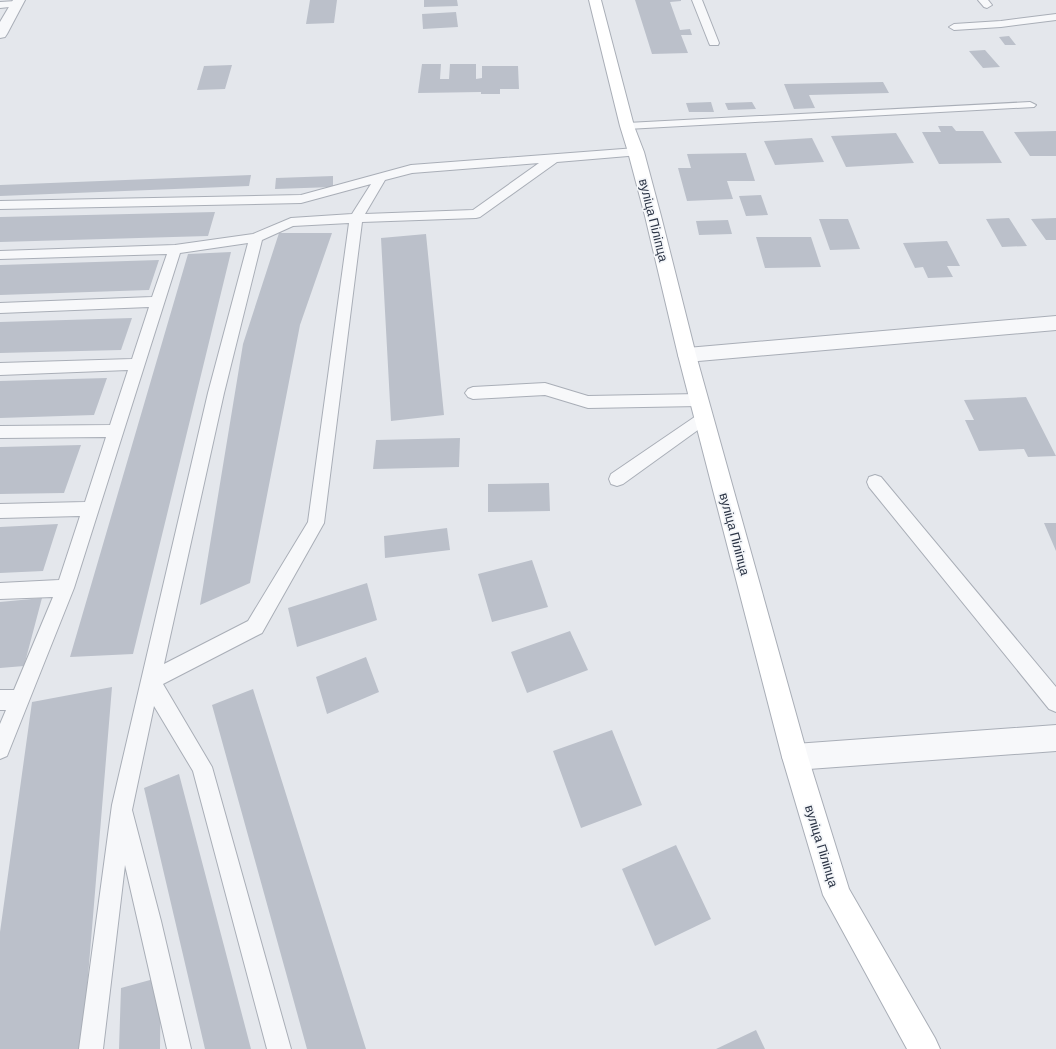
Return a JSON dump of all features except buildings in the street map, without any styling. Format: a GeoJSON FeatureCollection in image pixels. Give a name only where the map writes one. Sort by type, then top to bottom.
{"type":"FeatureCollection","features":[{"type":"Feature","properties":{"kind":"street","name":"вуліца Піліпца"},"geometry":{"type":"LineString","coordinates":[[595,0],[627,126],[636,152],[687,355],[795,757],[837,895],[924,1049]]}},
{"type":"Feature","properties":{"kind":"street"},"geometry":{"type":"LineString","coordinates":[[0,34],[18,2]]}},
{"type":"Feature","properties":{"kind":"street"},"geometry":{"type":"LineString","coordinates":[[687,355],[1056,323]]}},
{"type":"Feature","properties":{"kind":"street"},"geometry":{"type":"LineString","coordinates":[[795,757],[1056,738]]}},
{"type":"Feature","properties":{"kind":"lane"},"geometry":{"type":"LineString","coordinates":[[697,0],[714,43]]}},
{"type":"Feature","properties":{"kind":"lane"},"geometry":{"type":"LineString","coordinates":[[0,5],[18,2]]}},
{"type":"Feature","properties":{"kind":"lane"},"geometry":{"type":"LineString","coordinates":[[954,27],[1001,24],[1056,17]]}},
{"type":"Feature","properties":{"kind":"lane"},"geometry":{"type":"LineString","coordinates":[[627,126],[1030,105]]}},
{"type":"Feature","properties":{"kind":"lane"},"geometry":{"type":"LineString","coordinates":[[0,205],[300,199],[411,169],[636,152]]}},
{"type":"Feature","properties":{"kind":"lane"},"geometry":{"type":"LineString","coordinates":[[0,255],[175,249],[256,238],[291,222],[476,214],[554,158]]}},
{"type":"Feature","properties":{"kind":"lane"},"geometry":{"type":"LineString","coordinates":[[150,681],[255,627],[316,523],[356,218],[381,177]]}},
{"type":"Feature","properties":{"kind":"lane"},"geometry":{"type":"LineString","coordinates":[[291,222],[300,199]]}},
{"type":"Feature","properties":{"kind":"lane"},"geometry":{"type":"LineString","coordinates":[[91,1049],[122,806],[216,393],[256,238]]}},
{"type":"Feature","properties":{"kind":"lane"},"geometry":{"type":"LineString","coordinates":[[0,749],[65,588],[175,249]]}},
{"type":"Feature","properties":{"kind":"lane"},"geometry":{"type":"LineString","coordinates":[[0,308],[158,302]]}},
{"type":"Feature","properties":{"kind":"lane"},"geometry":{"type":"LineString","coordinates":[[0,369],[138,364]]}},
{"type":"Feature","properties":{"kind":"lane"},"geometry":{"type":"LineString","coordinates":[[473,393],[545,389],[588,402],[702,409]]}},
{"type":"Feature","properties":{"kind":"lane"},"geometry":{"type":"LineString","coordinates":[[617,479],[702,409]]}},
{"type":"Feature","properties":{"kind":"lane"},"geometry":{"type":"LineString","coordinates":[[0,432],[116,431]]}},
{"type":"Feature","properties":{"kind":"lane"},"geometry":{"type":"LineString","coordinates":[[875,482],[1056,702]]}},
{"type":"Feature","properties":{"kind":"lane"},"geometry":{"type":"LineString","coordinates":[[0,511],[90,509]]}},
{"type":"Feature","properties":{"kind":"lane"},"geometry":{"type":"LineString","coordinates":[[0,591],[65,588]]}},
{"type":"Feature","properties":{"kind":"lane"},"geometry":{"type":"LineString","coordinates":[[150,681],[202,767],[279,1049]]}},
{"type":"Feature","properties":{"kind":"lane"},"geometry":{"type":"LineString","coordinates":[[0,700],[20,700]]}},
{"type":"Feature","properties":{"kind":"lane"},"geometry":{"type":"LineString","coordinates":[[122,806],[179,1049]]}}]}
